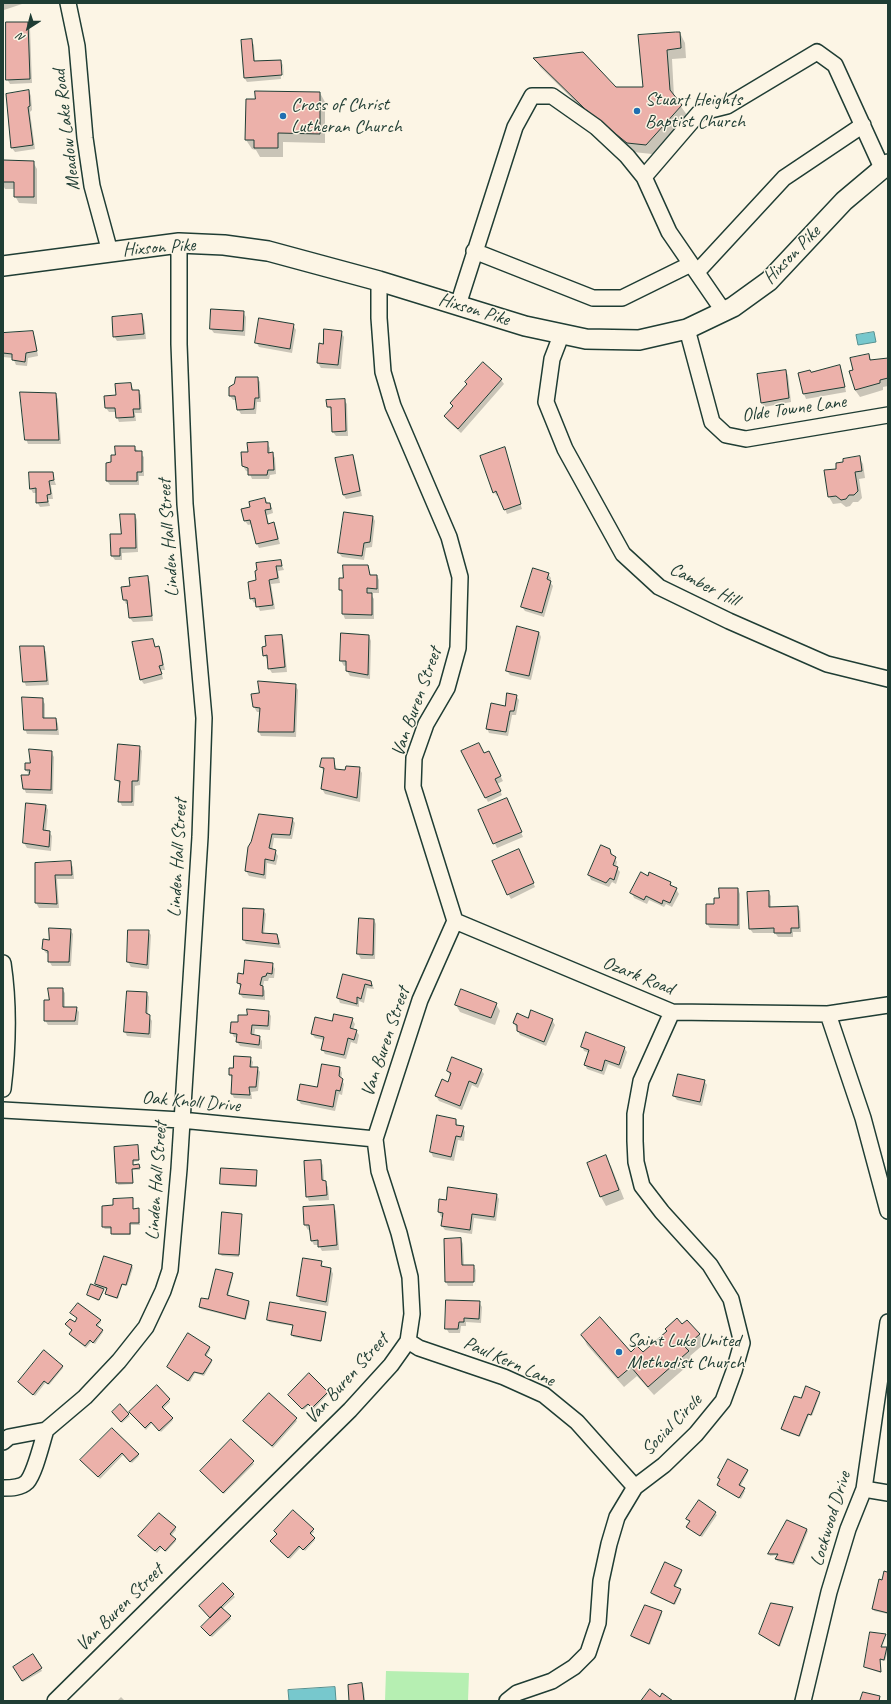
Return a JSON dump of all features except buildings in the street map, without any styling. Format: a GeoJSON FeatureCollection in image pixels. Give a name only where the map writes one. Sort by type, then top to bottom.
{"type":"FeatureCollection","features":[{"type":"Feature","properties":{"kind":"main road","name":"Hixson Pike"},"geometry":{"type":"LineString","coordinates":[[3,266],[178,243],[224,245],[268,251],[379,280],[525,326],[586,339],[639,340],[687,329],[733,307],[769,281],[844,201],[885,166]]}},
{"type":"Feature","properties":{"kind":"street","name":"Meadow Lake Road"},"geometry":{"type":"LineString","coordinates":[[68,3],[77,46],[85,138],[92,186],[110,252]]}},
{"type":"Feature","properties":{"kind":"street"},"geometry":{"type":"LineString","coordinates":[[644,177],[700,113],[727,106],[818,52],[835,65],[863,125],[885,166]]}},
{"type":"Feature","properties":{"kind":"street"},"geometry":{"type":"LineString","coordinates":[[458,305],[474,251],[515,128],[532,96],[552,96],[596,127],[627,156],[644,177],[669,232],[724,312]]}},
{"type":"Feature","properties":{"kind":"street"},"geometry":{"type":"LineString","coordinates":[[474,251],[593,298],[622,298],[694,268],[784,178],[863,125]]}},
{"type":"Feature","properties":{"kind":"street","name":"Linden Hall Street"},"geometry":{"type":"LineString","coordinates":[[46,1430],[119,1362],[146,1327],[163,1291],[170,1270],[200,845],[204,718],[185,497],[179,344],[178,243]]}},
{"type":"Feature","properties":{"kind":"street","name":"Van Buren Street"},"geometry":{"type":"LineString","coordinates":[[55,1701],[350,1410],[390,1365],[408,1340],[412,1314],[410,1277],[399,1233],[379,1171],[375,1139],[418,1004],[455,921],[412,787],[414,758],[426,724],[447,688],[458,648],[460,577],[449,537],[392,406],[383,372],[379,318],[379,280]]}},
{"type":"Feature","properties":{"kind":"street","name":"Olde Towne Lane"},"geometry":{"type":"LineString","coordinates":[[687,329],[712,422],[726,435],[746,439],[888,415]]}},
{"type":"Feature","properties":{"kind":"street","name":"Camber Hill"},"geometry":{"type":"LineString","coordinates":[[562,333],[552,359],[546,402],[565,449],[624,554],[659,587],[729,621],[827,664],[888,680]]}},
{"type":"Feature","properties":{"kind":"street","name":"Ozark Road"},"geometry":{"type":"LineString","coordinates":[[455,921],[672,1012],[828,1014],[888,1005]]}},
{"type":"Feature","properties":{"kind":"street"},"geometry":{"type":"LineString","coordinates":[[3,963],[6,982],[6,1064],[3,1089]]}},
{"type":"Feature","properties":{"kind":"street","name":"Social Circle"},"geometry":{"type":"LineString","coordinates":[[507,1701],[517,1693],[552,1681],[574,1668],[588,1653],[598,1623],[601,1581],[609,1544],[617,1517],[635,1487],[664,1465],[696,1434],[723,1401],[734,1371],[742,1342],[731,1299],[710,1265],[662,1212],[642,1186],[636,1162],[635,1114],[641,1081],[672,1012]]}},
{"type":"Feature","properties":{"kind":"street"},"geometry":{"type":"LineString","coordinates":[[828,1014],[863,1118],[888,1212]]}},
{"type":"Feature","properties":{"kind":"street","name":"Oak Knoll Drive"},"geometry":{"type":"LineString","coordinates":[[3,1110],[181,1120],[375,1139]]}},
{"type":"Feature","properties":{"kind":"street","name":"Lockwood Drive"},"geometry":{"type":"LineString","coordinates":[[803,1701],[829,1592],[848,1529],[864,1489],[888,1322]]}},
{"type":"Feature","properties":{"kind":"street","name":"Paul Kern Lane"},"geometry":{"type":"LineString","coordinates":[[408,1340],[419,1348],[504,1378],[544,1395],[577,1422],[635,1487]]}},
{"type":"Feature","properties":{"kind":"street"},"geometry":{"type":"LineString","coordinates":[[3,1442],[9,1437],[46,1430],[34,1469],[26,1483],[14,1489],[3,1488]]}},
{"type":"Feature","properties":{"kind":"street"},"geometry":{"type":"LineString","coordinates":[[864,1489],[888,1493]]}},
{"type":"Feature","properties":{"kind":"green space"},"geometry":{"type":"Polygon","coordinates":[[[386,1671],[469,1673],[468,1701],[385,1701],[386,1671]]]}},
{"type":"Feature","properties":{"kind":"water"},"geometry":{"type":"Polygon","coordinates":[[[874,332],[876,342],[858,345],[856,335],[874,332]]]}},
{"type":"Feature","properties":{"kind":"water"},"geometry":{"type":"Polygon","coordinates":[[[335,1687],[336,1701],[289,1701],[288,1690],[335,1687]]]}},
{"type":"Feature","properties":{"kind":"place","name":"Stuart Heights Baptist Church"},"geometry":{"type":"Point","coordinates":[637,111]}},
{"type":"Feature","properties":{"kind":"place","name":"Cross of Christ Lutheran Church"},"geometry":{"type":"Point","coordinates":[283,116]}},
{"type":"Feature","properties":{"kind":"place","name":"Saint Luke United Methodist Church"},"geometry":{"type":"Point","coordinates":[619,1352]}}]}
